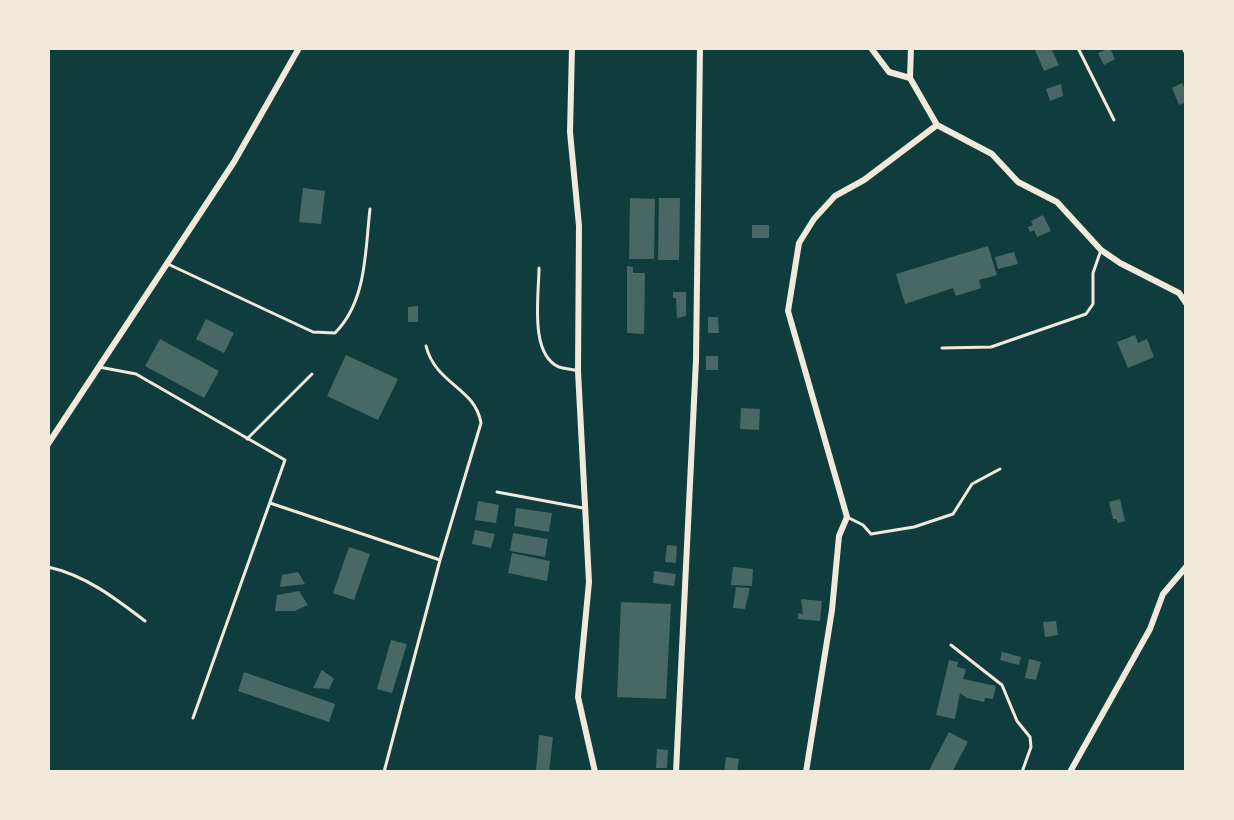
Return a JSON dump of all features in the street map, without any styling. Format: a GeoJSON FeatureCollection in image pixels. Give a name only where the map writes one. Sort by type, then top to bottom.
{"type":"FeatureCollection","features":[{"type":"Feature","properties":{"kind":"street"},"geometry":{"type":"LineString","coordinates":[[48,444],[234,162],[299,48]]}},
{"type":"Feature","properties":{"kind":"street"},"geometry":{"type":"LineString","coordinates":[[572,48],[570,132],[579,226],[578,371],[589,582],[578,697],[595,772]]}},
{"type":"Feature","properties":{"kind":"street"},"geometry":{"type":"LineString","coordinates":[[676,772],[696,360],[700,48]]}},
{"type":"Feature","properties":{"kind":"street"},"geometry":{"type":"LineString","coordinates":[[871,48],[889,72],[910,78]]}},
{"type":"Feature","properties":{"kind":"street"},"geometry":{"type":"LineString","coordinates":[[911,48],[910,78],[937,125],[992,154],[1018,182],[1057,202],[1101,250],[1179,293],[1186,303]]}},
{"type":"Feature","properties":{"kind":"street"},"geometry":{"type":"LineString","coordinates":[[806,772],[832,610],[839,536],[847,517],[788,311],[799,243],[814,219],[835,196],[864,180],[937,125]]}},
{"type":"Feature","properties":{"kind":"street"},"geometry":{"type":"LineString","coordinates":[[1070,772],[1150,629],[1163,594],[1186,567]]}},
{"type":"Feature","properties":{"kind":"lane"},"geometry":{"type":"LineString","coordinates":[[1078,48],[1114,120]]}},
{"type":"Feature","properties":{"kind":"lane"},"geometry":{"type":"LineString","coordinates":[[1183,48],[1186,54]]}},
{"type":"Feature","properties":{"kind":"lane"},"geometry":{"type":"LineString","coordinates":[[166,263],[313,332],[335,333],[346,322],[359,295],[370,209]]}},
{"type":"Feature","properties":{"kind":"lane"},"geometry":{"type":"LineString","coordinates":[[942,348],[991,347],[1086,314],[1093,304],[1093,273],[1101,250]]}},
{"type":"Feature","properties":{"kind":"lane"},"geometry":{"type":"LineString","coordinates":[[539,268],[539,345],[546,357],[559,366],[578,371]]}},
{"type":"Feature","properties":{"kind":"lane"},"geometry":{"type":"LineString","coordinates":[[384,772],[440,560],[481,423],[479,408],[441,375],[430,361],[426,346]]}},
{"type":"Feature","properties":{"kind":"lane"},"geometry":{"type":"LineString","coordinates":[[99,367],[136,374],[285,460],[193,718]]}},
{"type":"Feature","properties":{"kind":"lane"},"geometry":{"type":"LineString","coordinates":[[247,439],[312,374]]}},
{"type":"Feature","properties":{"kind":"lane"},"geometry":{"type":"LineString","coordinates":[[847,517],[863,525],[871,534],[914,527],[953,514],[972,484],[1000,469]]}},
{"type":"Feature","properties":{"kind":"lane"},"geometry":{"type":"LineString","coordinates":[[497,492],[587,509]]}},
{"type":"Feature","properties":{"kind":"lane"},"geometry":{"type":"LineString","coordinates":[[270,503],[440,560]]}},
{"type":"Feature","properties":{"kind":"lane"},"geometry":{"type":"LineString","coordinates":[[48,567],[104,590],[145,621]]}},
{"type":"Feature","properties":{"kind":"lane"},"geometry":{"type":"LineString","coordinates":[[951,645],[1002,685],[1017,721],[1030,737],[1031,747],[1022,772]]}},
{"type":"Feature","properties":{"kind":"building"},"geometry":{"type":"Polygon","coordinates":[[[1034,48],[1051,48],[1059,65],[1044,71],[1034,48]]]}},
{"type":"Feature","properties":{"kind":"building"},"geometry":{"type":"Polygon","coordinates":[[[1110,48],[1115,59],[1104,65],[1098,53],[1110,48]]]}},
{"type":"Feature","properties":{"kind":"building"},"geometry":{"type":"Polygon","coordinates":[[[1182,83],[1186,102],[1179,105],[1172,88],[1182,83]]]}},
{"type":"Feature","properties":{"kind":"building"},"geometry":{"type":"Polygon","coordinates":[[[1061,84],[1063,96],[1050,101],[1046,89],[1061,84]]]}},
{"type":"Feature","properties":{"kind":"building"},"geometry":{"type":"Polygon","coordinates":[[[303,188],[325,191],[321,224],[299,222],[303,188]]]}},
{"type":"Feature","properties":{"kind":"building"},"geometry":{"type":"Polygon","coordinates":[[[630,198],[655,199],[654,259],[629,259],[630,198]]]}},
{"type":"Feature","properties":{"kind":"building"},"geometry":{"type":"Polygon","coordinates":[[[659,198],[680,198],[679,260],[658,260],[659,198]]]}},
{"type":"Feature","properties":{"kind":"building"},"geometry":{"type":"Polygon","coordinates":[[[1043,215],[1051,231],[1037,237],[1034,230],[1030,232],[1028,227],[1033,225],[1031,221],[1043,215]]]}},
{"type":"Feature","properties":{"kind":"building"},"geometry":{"type":"Polygon","coordinates":[[[752,225],[769,225],[769,238],[752,238],[752,225]]]}},
{"type":"Feature","properties":{"kind":"building"},"geometry":{"type":"Polygon","coordinates":[[[988,246],[997,275],[979,280],[981,288],[956,296],[953,288],[905,304],[896,274],[988,246]]]}},
{"type":"Feature","properties":{"kind":"building"},"geometry":{"type":"Polygon","coordinates":[[[1014,252],[1018,264],[998,269],[995,257],[1014,252]]]}},
{"type":"Feature","properties":{"kind":"building"},"geometry":{"type":"Polygon","coordinates":[[[627,266],[633,267],[633,273],[645,273],[644,334],[627,333],[627,266]]]}},
{"type":"Feature","properties":{"kind":"building"},"geometry":{"type":"Polygon","coordinates":[[[673,292],[686,292],[686,316],[677,318],[673,292]]]}},
{"type":"Feature","properties":{"kind":"building"},"geometry":{"type":"Polygon","coordinates":[[[418,306],[418,322],[408,322],[408,307],[418,306]]]}},
{"type":"Feature","properties":{"kind":"building"},"geometry":{"type":"Polygon","coordinates":[[[708,317],[718,317],[719,333],[708,333],[708,317]]]}},
{"type":"Feature","properties":{"kind":"building"},"geometry":{"type":"Polygon","coordinates":[[[206,319],[234,333],[224,353],[196,339],[206,319]]]}},
{"type":"Feature","properties":{"kind":"building"},"geometry":{"type":"Polygon","coordinates":[[[1135,335],[1138,343],[1147,339],[1154,357],[1128,368],[1117,342],[1135,335]]]}},
{"type":"Feature","properties":{"kind":"building"},"geometry":{"type":"Polygon","coordinates":[[[160,339],[219,371],[204,398],[145,366],[160,339]]]}},
{"type":"Feature","properties":{"kind":"building"},"geometry":{"type":"Polygon","coordinates":[[[346,355],[398,379],[378,420],[327,396],[346,355]]]}},
{"type":"Feature","properties":{"kind":"building"},"geometry":{"type":"Polygon","coordinates":[[[706,356],[718,356],[718,370],[706,370],[706,356]]]}},
{"type":"Feature","properties":{"kind":"building"},"geometry":{"type":"Polygon","coordinates":[[[741,408],[760,409],[759,430],[740,429],[741,408]]]}},
{"type":"Feature","properties":{"kind":"building"},"geometry":{"type":"Polygon","coordinates":[[[1120,499],[1125,521],[1118,523],[1113,519],[1109,502],[1120,499]]]}},
{"type":"Feature","properties":{"kind":"building"},"geometry":{"type":"Polygon","coordinates":[[[478,501],[499,505],[496,523],[475,520],[478,501]]]}},
{"type":"Feature","properties":{"kind":"building"},"geometry":{"type":"Polygon","coordinates":[[[516,508],[552,513],[549,532],[514,526],[516,508]]]}},
{"type":"Feature","properties":{"kind":"building"},"geometry":{"type":"Polygon","coordinates":[[[475,530],[495,534],[491,548],[472,544],[475,530]]]}},
{"type":"Feature","properties":{"kind":"building"},"geometry":{"type":"Polygon","coordinates":[[[513,533],[548,539],[545,557],[510,551],[513,533]]]}},
{"type":"Feature","properties":{"kind":"building"},"geometry":{"type":"Polygon","coordinates":[[[667,545],[677,546],[676,563],[665,562],[667,545]]]}},
{"type":"Feature","properties":{"kind":"building"},"geometry":{"type":"Polygon","coordinates":[[[349,547],[370,554],[354,600],[333,593],[349,547]]]}},
{"type":"Feature","properties":{"kind":"building"},"geometry":{"type":"Polygon","coordinates":[[[512,553],[550,561],[547,581],[508,573],[512,553]]]}},
{"type":"Feature","properties":{"kind":"building"},"geometry":{"type":"Polygon","coordinates":[[[733,567],[753,569],[752,586],[731,585],[733,567]]]}},
{"type":"Feature","properties":{"kind":"building"},"geometry":{"type":"Polygon","coordinates":[[[654,571],[676,574],[674,586],[653,583],[654,571]]]}},
{"type":"Feature","properties":{"kind":"building"},"geometry":{"type":"Polygon","coordinates":[[[298,572],[305,584],[280,587],[282,575],[298,572]]]}},
{"type":"Feature","properties":{"kind":"building"},"geometry":{"type":"Polygon","coordinates":[[[736,587],[750,588],[745,609],[733,608],[736,587]]]}},
{"type":"Feature","properties":{"kind":"building"},"geometry":{"type":"Polygon","coordinates":[[[299,591],[308,605],[295,611],[275,611],[277,595],[299,591]]]}},
{"type":"Feature","properties":{"kind":"building"},"geometry":{"type":"Polygon","coordinates":[[[801,599],[822,601],[820,621],[798,619],[798,613],[803,614],[801,599]]]}},
{"type":"Feature","properties":{"kind":"building"},"geometry":{"type":"Polygon","coordinates":[[[621,602],[671,604],[666,699],[617,697],[621,602]]]}},
{"type":"Feature","properties":{"kind":"building"},"geometry":{"type":"Polygon","coordinates":[[[1056,621],[1058,635],[1045,637],[1043,622],[1056,621]]]}},
{"type":"Feature","properties":{"kind":"building"},"geometry":{"type":"Polygon","coordinates":[[[391,640],[407,644],[392,693],[377,689],[391,640]]]}},
{"type":"Feature","properties":{"kind":"building"},"geometry":{"type":"Polygon","coordinates":[[[1002,652],[1021,657],[1019,665],[1000,660],[1002,652]]]}},
{"type":"Feature","properties":{"kind":"building"},"geometry":{"type":"Polygon","coordinates":[[[1029,659],[1041,662],[1036,680],[1025,678],[1029,659]]]}},
{"type":"Feature","properties":{"kind":"building"},"geometry":{"type":"Polygon","coordinates":[[[949,660],[958,662],[957,667],[966,669],[963,679],[996,686],[993,699],[985,698],[984,702],[960,693],[955,719],[936,715],[949,660]]]}},
{"type":"Feature","properties":{"kind":"building"},"geometry":{"type":"Polygon","coordinates":[[[322,670],[334,679],[329,689],[313,688],[322,670]]]}},
{"type":"Feature","properties":{"kind":"building"},"geometry":{"type":"Polygon","coordinates":[[[244,672],[335,704],[329,722],[238,691],[244,672]]]}},
{"type":"Feature","properties":{"kind":"building"},"geometry":{"type":"Polygon","coordinates":[[[949,732],[968,742],[952,772],[928,772],[949,732]]]}},
{"type":"Feature","properties":{"kind":"building"},"geometry":{"type":"Polygon","coordinates":[[[539,735],[553,737],[549,772],[536,772],[539,735]]]}},
{"type":"Feature","properties":{"kind":"building"},"geometry":{"type":"Polygon","coordinates":[[[657,749],[668,750],[667,768],[656,768],[657,749]]]}},
{"type":"Feature","properties":{"kind":"building"},"geometry":{"type":"Polygon","coordinates":[[[726,757],[739,759],[737,772],[724,772],[726,757]]]}}]}
